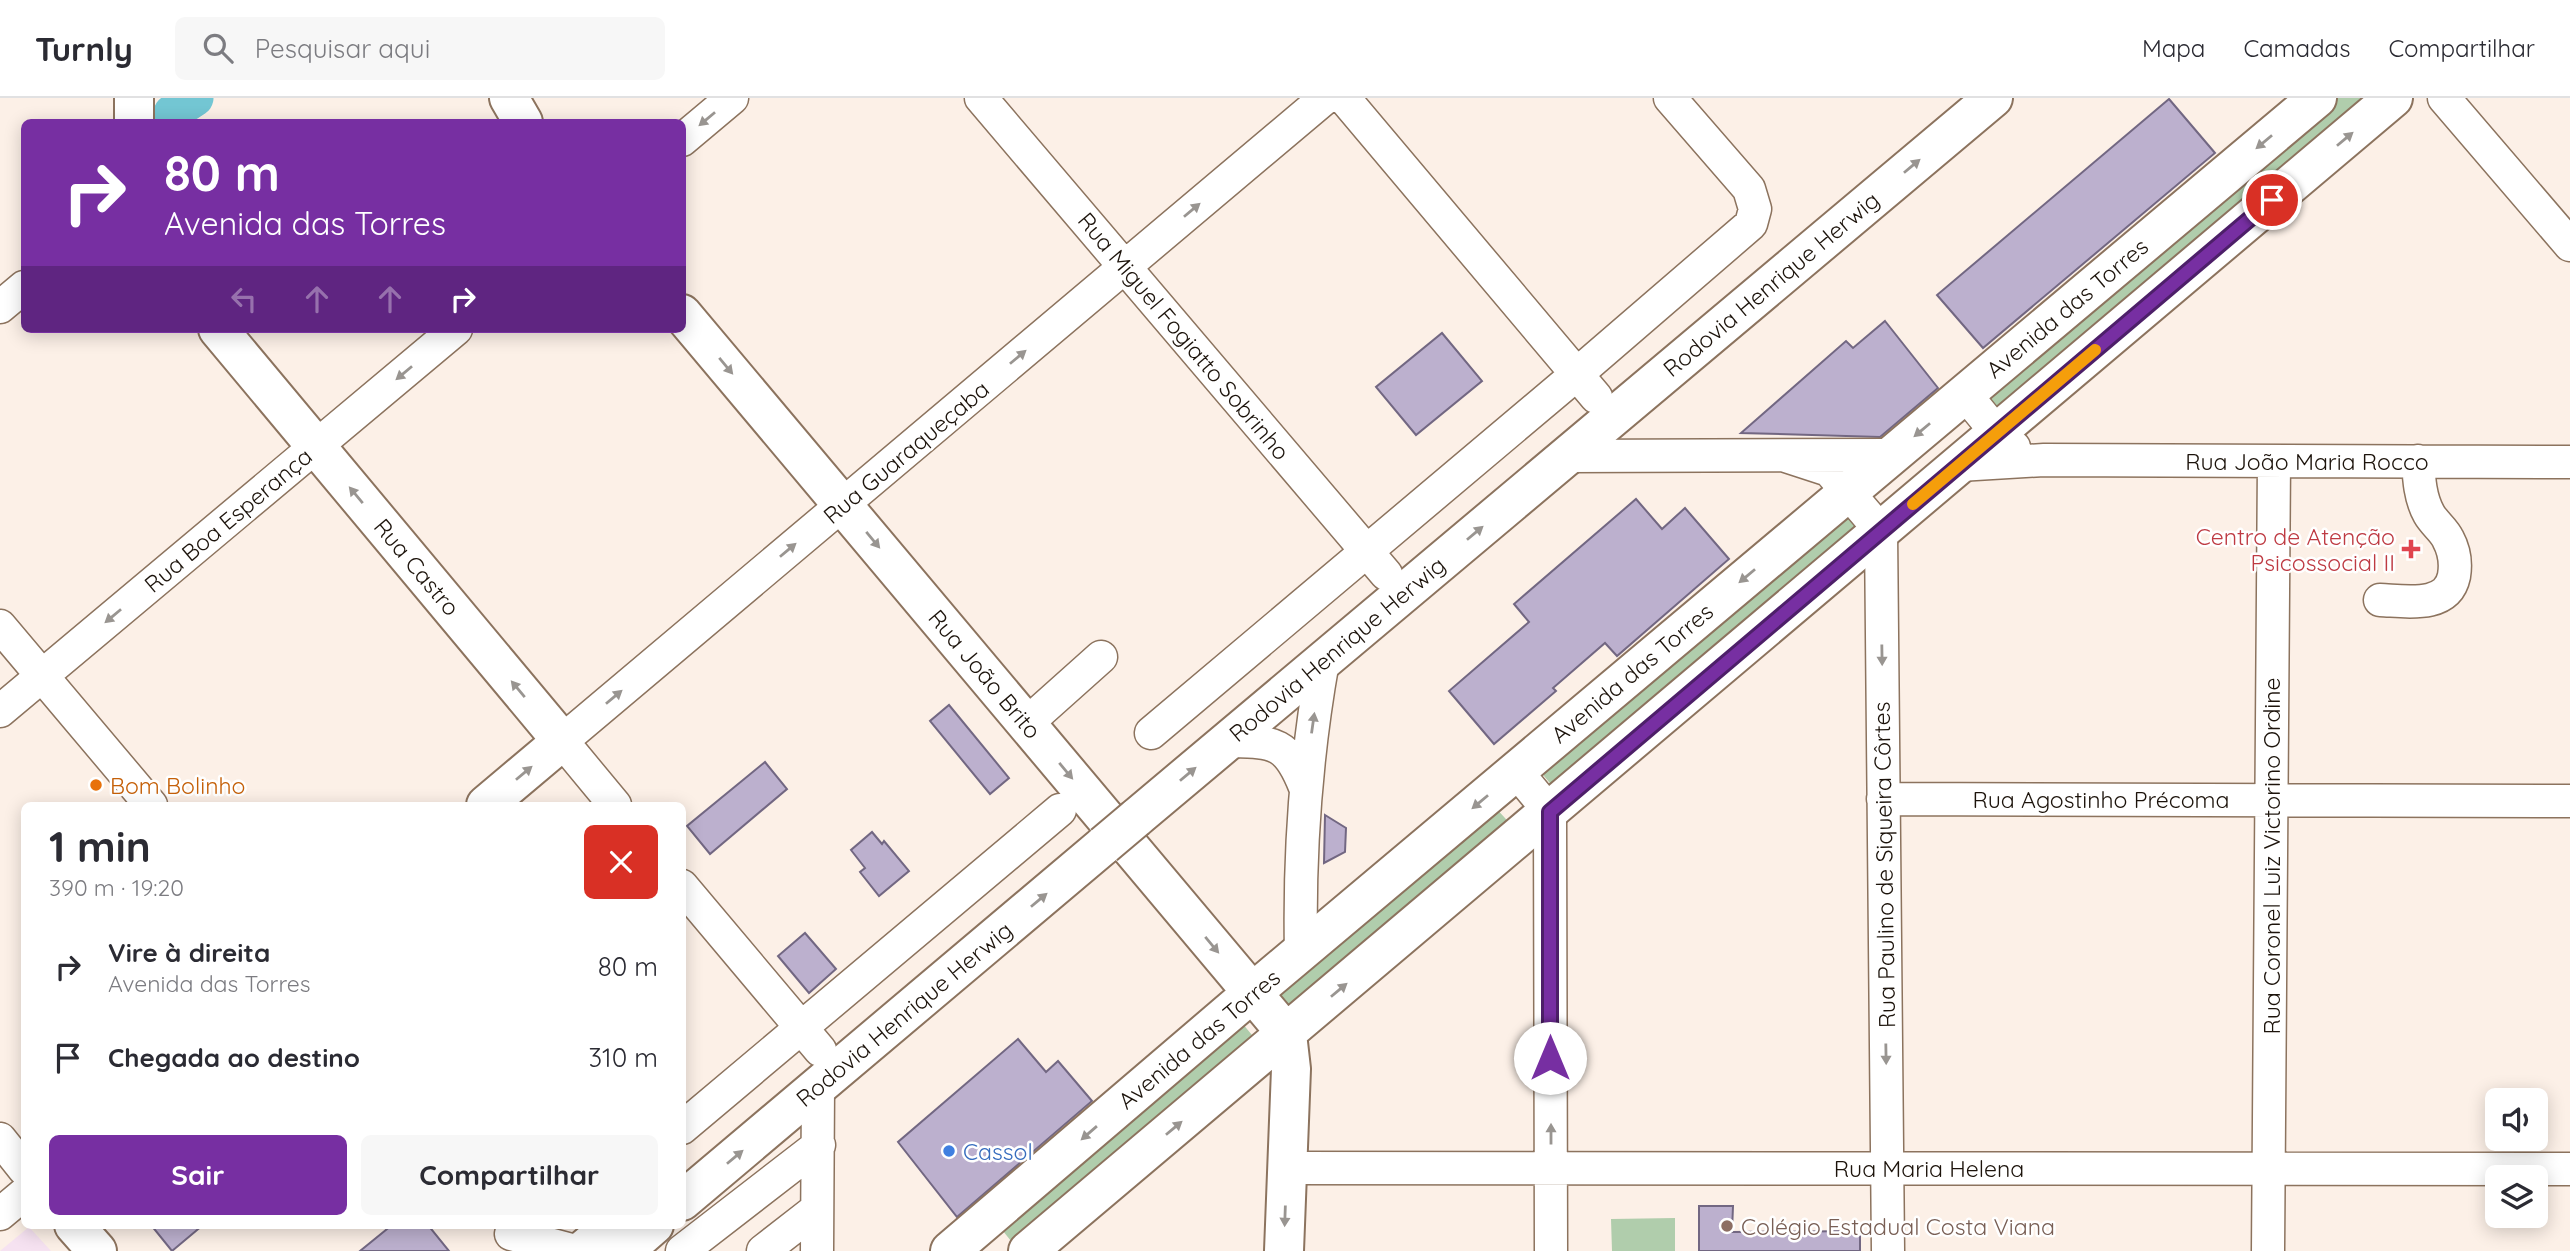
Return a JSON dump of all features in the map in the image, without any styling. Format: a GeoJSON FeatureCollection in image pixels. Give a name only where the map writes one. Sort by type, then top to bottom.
{"type":"FeatureCollection","features":[{"type":"Feature","properties":{"kind":"main road"},"geometry":{"type":"LineString","coordinates":[[134,98],[134,119]]}},
{"type":"Feature","properties":{"kind":"main road"},"geometry":{"type":"LineString","coordinates":[[509,98],[521,119]]}},
{"type":"Feature","properties":{"kind":"main road","name":"Rodovia Henrique Herwig"},"geometry":{"type":"LineString","coordinates":[[1127,809],[1376,563],[1586,386],[1952,98]]}},
{"type":"Feature","properties":{"kind":"main road","name":"Rodovia Henrique Herwig"},"geometry":{"type":"LineString","coordinates":[[686,1164],[1084,827],[1127,809],[1228,741],[1993,98]]}},
{"type":"Feature","properties":{"kind":"main road","name":"Avenida das Torres"},"geometry":{"type":"LineString","coordinates":[[950,1251],[980,1239],[1252,993],[2317,98]]}},
{"type":"Feature","properties":{"kind":"main road"},"geometry":{"type":"LineString","coordinates":[[1028,1251],[1550,812],[2384,102]]}},
{"type":"Feature","properties":{"kind":"main road","name":"Rua João Brito"},"geometry":{"type":"LineString","coordinates":[[686,319],[1286,1034]]}},
{"type":"Feature","properties":{"kind":"main road","name":"Rua Castro"},"geometry":{"type":"LineString","coordinates":[[221,333],[562,741]]}},
{"type":"Feature","properties":{"kind":"main road","name":"Rua Guaraqueçaba"},"geometry":{"type":"LineString","coordinates":[[490,802],[562,741]]}},
{"type":"Feature","properties":{"kind":"main road"},"geometry":{"type":"LineString","coordinates":[[1284,1251],[1291,1069],[1286,1034]]}},
{"type":"Feature","properties":{"kind":"main road","name":"Rodovia Henrique Herwig"},"geometry":{"type":"LineString","coordinates":[[686,1197],[813,1055]]}},
{"type":"Feature","properties":{"kind":"main road"},"geometry":{"type":"LineString","coordinates":[[1222,1089],[1249,1085],[1274,1096],[1282,1108],[1288,1150]]}},
{"type":"Feature","properties":{"kind":"main road"},"geometry":{"type":"LineString","coordinates":[[78,1229],[97,1251]]}},
{"type":"Feature","properties":{"kind":"main road"},"geometry":{"type":"LineString","coordinates":[[582,1251],[608,1229]]}},
{"type":"Feature","properties":{"kind":"main road"},"geometry":{"type":"LineString","coordinates":[[624,1251],[649,1229]]}},
{"type":"Feature","properties":{"kind":"street"},"geometry":{"type":"LineString","coordinates":[[686,137],[732,98]]}},
{"type":"Feature","properties":{"kind":"street","name":"Rua Miguel Fogiatto Sobrinho"},"geometry":{"type":"LineString","coordinates":[[981,98],[1376,563]]}},
{"type":"Feature","properties":{"kind":"street","name":"Rua Guaraqueçaba"},"geometry":{"type":"LineString","coordinates":[[562,741],[1325,98]]}},
{"type":"Feature","properties":{"kind":"street"},"geometry":{"type":"LineString","coordinates":[[1344,98],[1586,386],[1751,223],[1755,209],[1753,197],[1670,98]]}},
{"type":"Feature","properties":{"kind":"street"},"geometry":{"type":"LineString","coordinates":[[2444,98],[2570,245]]}},
{"type":"Feature","properties":{"kind":"street"},"geometry":{"type":"LineString","coordinates":[[0,307],[21,289]]}},
{"type":"Feature","properties":{"kind":"street","name":"Rua Boa Esperança"},"geometry":{"type":"LineString","coordinates":[[0,711],[451,333]]}},
{"type":"Feature","properties":{"kind":"street","name":"Rua João Maria Rocco"},"geometry":{"type":"LineString","coordinates":[[1965,394],[1997,433],[2018,449],[2044,460]]}},
{"type":"Feature","properties":{"kind":"street"},"geometry":{"type":"LineString","coordinates":[[1567,456],[1892,455]]}},
{"type":"Feature","properties":{"kind":"street"},"geometry":{"type":"LineString","coordinates":[[1786,456],[1829,470],[1881,531]]}},
{"type":"Feature","properties":{"kind":"street","name":"Rua João Maria Rocco"},"geometry":{"type":"LineString","coordinates":[[1959,465],[2044,460],[2570,462]]}},
{"type":"Feature","properties":{"kind":"street","name":"Rua Coronel Luiz Victorino Ordine"},"geometry":{"type":"LineString","coordinates":[[2268,1251],[2274,461]]}},
{"type":"Feature","properties":{"kind":"street"},"geometry":{"type":"LineString","coordinates":[[2381,600],[2421,602],[2441,596],[2452,586],[2455,568],[2452,548],[2447,536],[2429,515],[2423,500],[2418,461]]}},
{"type":"Feature","properties":{"kind":"street","name":"Rua Paulino de Siqueira Côrtes"},"geometry":{"type":"LineString","coordinates":[[1881,531],[1888,1251]]}},
{"type":"Feature","properties":{"kind":"street"},"geometry":{"type":"LineString","coordinates":[[1151,733],[1376,563]]}},
{"type":"Feature","properties":{"kind":"street"},"geometry":{"type":"LineString","coordinates":[[1835,570],[1846,566],[1857,567],[1875,577],[1881,586]]}},
{"type":"Feature","properties":{"kind":"street"},"geometry":{"type":"LineString","coordinates":[[0,626],[147,802]]}},
{"type":"Feature","properties":{"kind":"street"},"geometry":{"type":"LineString","coordinates":[[1026,724],[1101,657]]}},
{"type":"Feature","properties":{"kind":"street"},"geometry":{"type":"LineString","coordinates":[[1301,952],[1306,787],[1312,724],[1323,661]]}},
{"type":"Feature","properties":{"kind":"street","name":"Rua Castro"},"geometry":{"type":"LineString","coordinates":[[562,741],[613,802]]}},
{"type":"Feature","properties":{"kind":"street"},"geometry":{"type":"LineString","coordinates":[[1228,741],[1256,742],[1287,752],[1306,787]]}},
{"type":"Feature","properties":{"kind":"street"},"geometry":{"type":"LineString","coordinates":[[1516,771],[1550,812],[1551,1251]]}},
{"type":"Feature","properties":{"kind":"street","name":"Rua Agostinho Précoma"},"geometry":{"type":"LineString","coordinates":[[1883,799],[2570,801]]}},
{"type":"Feature","properties":{"kind":"street"},"geometry":{"type":"LineString","coordinates":[[686,891],[813,1055],[819,1145],[817,1251]]}},
{"type":"Feature","properties":{"kind":"street"},"geometry":{"type":"LineString","coordinates":[[686,1126],[813,1055]]}},
{"type":"Feature","properties":{"kind":"street"},"geometry":{"type":"LineString","coordinates":[[0,1139],[21,1165]]}},
{"type":"Feature","properties":{"kind":"street"},"geometry":{"type":"LineString","coordinates":[[682,1251],[819,1145]]}},
{"type":"Feature","properties":{"kind":"street","name":"Rua Maria Helena"},"geometry":{"type":"LineString","coordinates":[[1288,1150],[1551,1168],[2570,1169]]}},
{"type":"Feature","properties":{"kind":"street"},"geometry":{"type":"LineString","coordinates":[[0,1214],[21,1196]]}},
{"type":"Feature","properties":{"kind":"street"},"geometry":{"type":"LineString","coordinates":[[763,1251],[817,1209]]}},
{"type":"Feature","properties":{"kind":"street"},"geometry":{"type":"LineString","coordinates":[[510,1237],[563,1240]]}},
{"type":"Feature","properties":{"kind":"shaded area"},"geometry":{"type":"Polygon","coordinates":[[[27,1229],[31,1229],[51,1251],[0,1251],[27,1229]]]}},
{"type":"Feature","properties":{"kind":"green space"},"geometry":{"type":"Polygon","coordinates":[[[2331,98],[2371,98],[1998,418],[1981,399],[2331,98]]]}},
{"type":"Feature","properties":{"kind":"green space"},"geometry":{"type":"Polygon","coordinates":[[[1849,509],[1864,528],[1559,794],[1539,770],[1849,509]]]}},
{"type":"Feature","properties":{"kind":"green space"},"geometry":{"type":"Polygon","coordinates":[[[1494,806],[1515,829],[1285,1022],[1269,996],[1494,806]]]}},
{"type":"Feature","properties":{"kind":"green space"},"geometry":{"type":"Polygon","coordinates":[[[1242,1023],[1262,1047],[1019,1251],[999,1226],[1242,1023]]]}},
{"type":"Feature","properties":{"kind":"green space"},"geometry":{"type":"Polygon","coordinates":[[[1675,1218],[1675,1251],[1612,1251],[1611,1219],[1675,1218]]]}},
{"type":"Feature","properties":{"kind":"building"},"geometry":{"type":"Polygon","coordinates":[[[2169,99],[2215,153],[1983,348],[1937,295],[2169,99]]]}},
{"type":"Feature","properties":{"kind":"building"},"geometry":{"type":"Polygon","coordinates":[[[1885,321],[1938,388],[1880,437],[1741,433],[1846,341],[1853,348],[1885,321]]]}},
{"type":"Feature","properties":{"kind":"building"},"geometry":{"type":"Polygon","coordinates":[[[1442,333],[1482,381],[1416,435],[1376,387],[1442,333]]]}},
{"type":"Feature","properties":{"kind":"building"},"geometry":{"type":"Polygon","coordinates":[[[1636,499],[1662,529],[1685,508],[1729,559],[1617,656],[1605,643],[1553,688],[1556,691],[1494,744],[1449,691],[1529,622],[1514,604],[1636,499]]]}},
{"type":"Feature","properties":{"kind":"building"},"geometry":{"type":"Polygon","coordinates":[[[949,705],[1009,778],[990,794],[930,721],[949,705]]]}},
{"type":"Feature","properties":{"kind":"building"},"geometry":{"type":"Polygon","coordinates":[[[765,762],[787,789],[710,854],[687,826],[765,762]]]}},
{"type":"Feature","properties":{"kind":"building"},"geometry":{"type":"Polygon","coordinates":[[[1325,815],[1346,828],[1345,852],[1324,863],[1325,815]]]}},
{"type":"Feature","properties":{"kind":"building"},"geometry":{"type":"Polygon","coordinates":[[[872,832],[882,844],[884,841],[909,871],[879,896],[860,872],[865,868],[851,850],[872,832]]]}},
{"type":"Feature","properties":{"kind":"building"},"geometry":{"type":"Polygon","coordinates":[[[805,933],[836,969],[809,993],[778,956],[805,933]]]}},
{"type":"Feature","properties":{"kind":"building"},"geometry":{"type":"Polygon","coordinates":[[[1018,1039],[1046,1072],[1058,1061],[1092,1101],[957,1217],[898,1142],[1018,1039]]]}},
{"type":"Feature","properties":{"kind":"building"},"geometry":{"type":"Polygon","coordinates":[[[1699,1206],[1733,1206],[1732,1232],[1860,1231],[1860,1251],[1699,1251],[1699,1206]]]}},
{"type":"Feature","properties":{"kind":"building"},"geometry":{"type":"Polygon","coordinates":[[[154,1229],[198,1229],[172,1251],[154,1229]]]}},
{"type":"Feature","properties":{"kind":"building"},"geometry":{"type":"Polygon","coordinates":[[[387,1229],[431,1229],[449,1251],[360,1251],[387,1229]]]}},
{"type":"Feature","properties":{"kind":"waterway"},"geometry":{"type":"LineString","coordinates":[[172,113],[195,98]]}},
{"type":"Feature","properties":{"kind":"slow traffic"},"geometry":{"type":"LineString","coordinates":[[1913,504],[2095,350]]}},
{"type":"Feature","properties":{"kind":"place","name":"Centro de Atenção Psicossocial II"},"geometry":{"type":"Point","coordinates":[2411,549]}},
{"type":"Feature","properties":{"kind":"place","name":"Bom Bolinho"},"geometry":{"type":"Point","coordinates":[96,785]}},
{"type":"Feature","properties":{"kind":"place","name":"Cassol"},"geometry":{"type":"Point","coordinates":[949,1151]}},
{"type":"Feature","properties":{"kind":"place","name":"Colégio Estadual Costa Viana"},"geometry":{"type":"Point","coordinates":[1727,1226]}},
{"type":"Feature","properties":{"kind":"route"},"geometry":{"type":"LineString","coordinates":[[1550,1058],[1550,812],[2272,200]]}}]}
